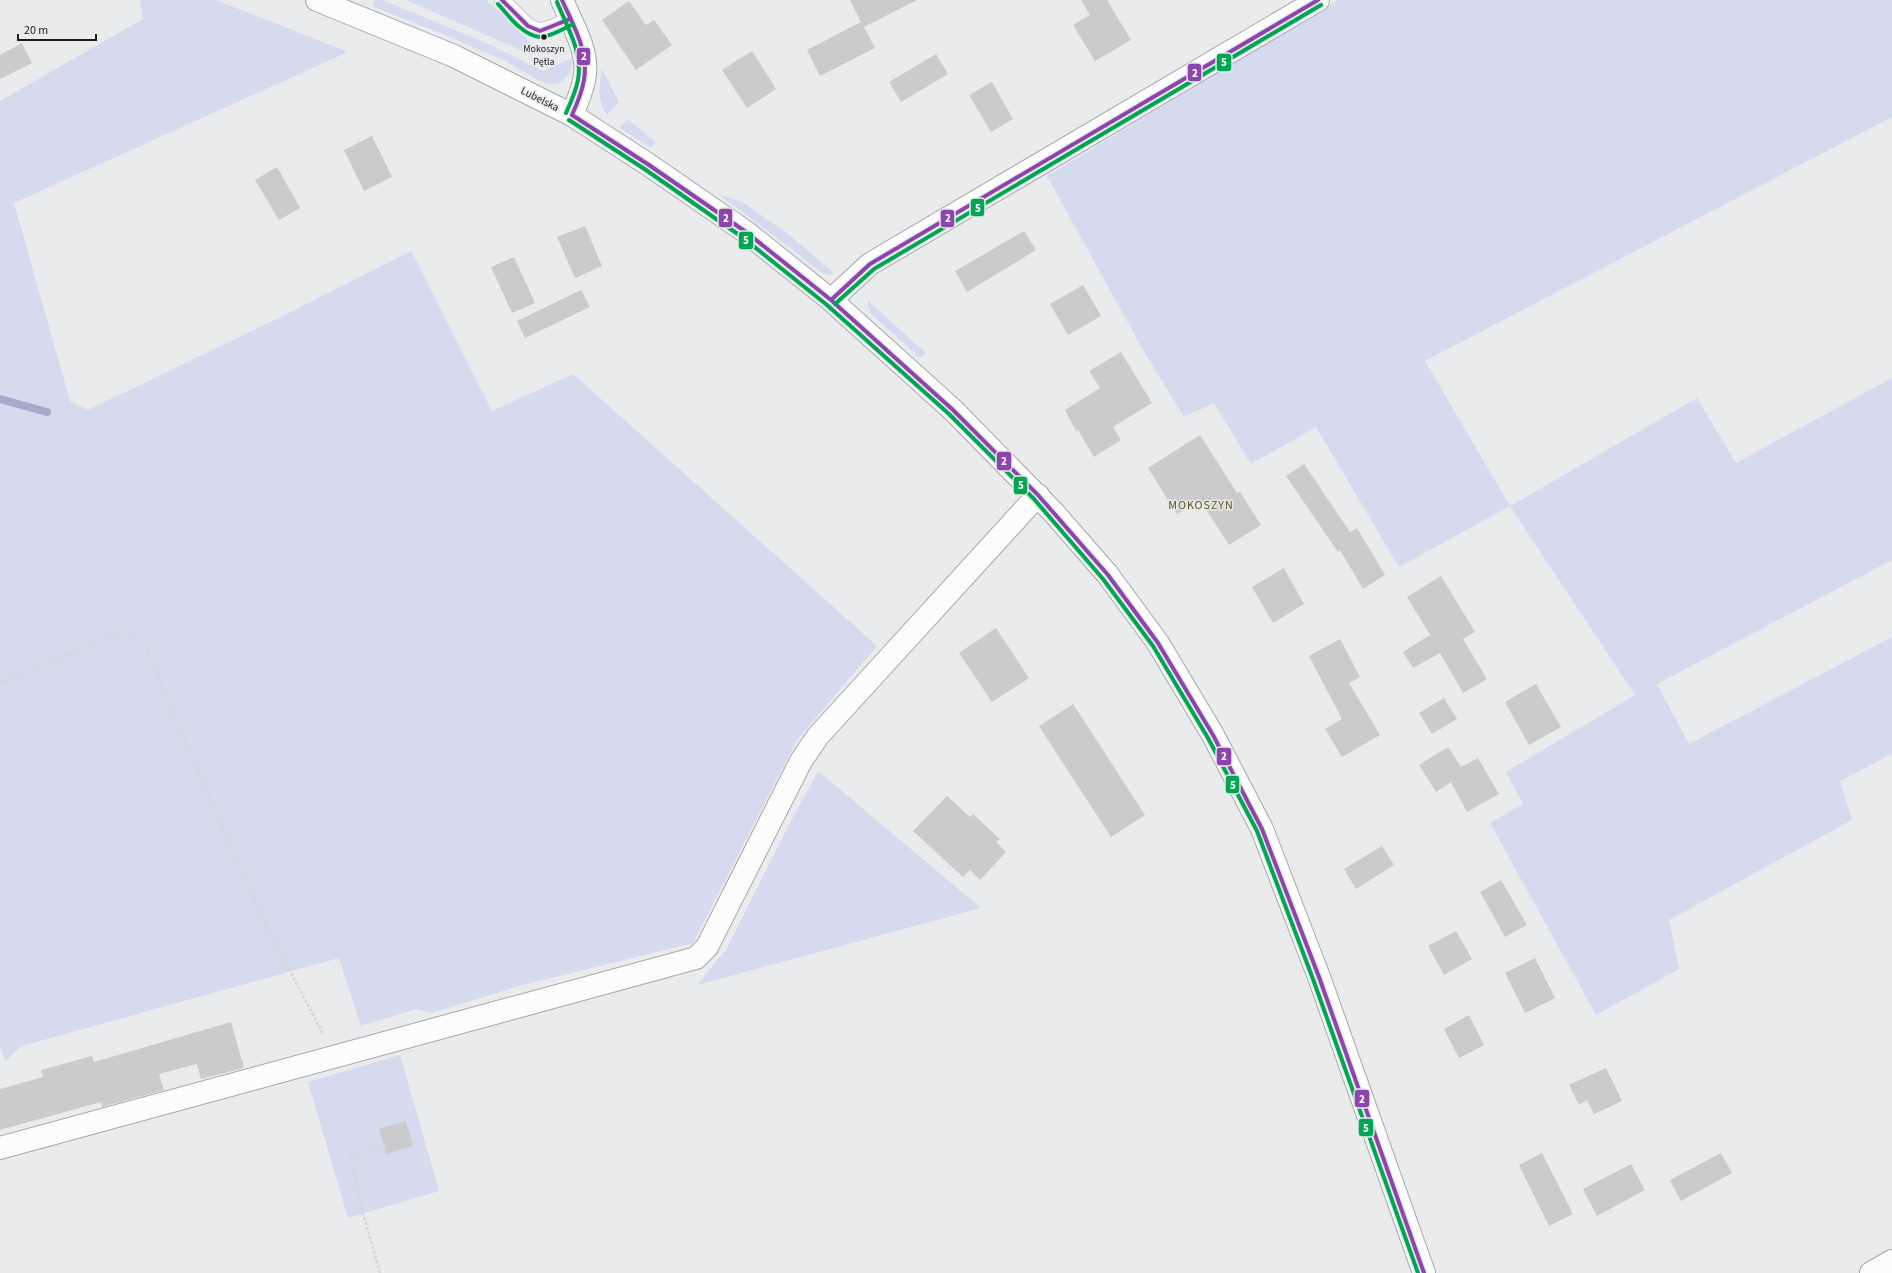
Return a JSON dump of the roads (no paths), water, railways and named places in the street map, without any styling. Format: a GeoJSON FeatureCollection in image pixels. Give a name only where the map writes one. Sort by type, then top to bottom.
{"type":"FeatureCollection","features":[{"type":"Feature","properties":{"kind":"street","name":"Lubelska"},"geometry":{"type":"LineString","coordinates":[[317,0],[454,56],[572,115],[649,165],[746,232],[831,300],[953,410],[1038,495],[1108,575],[1158,643],[1213,735],[1262,829],[1319,977],[1424,1273]]}},
{"type":"Feature","properties":{"kind":"street"},"geometry":{"type":"LineString","coordinates":[[831,300],[870,264],[1318,0]]}},
{"type":"Feature","properties":{"kind":"street"},"geometry":{"type":"LineString","coordinates":[[566,9],[581,44],[585,63],[583,86],[572,115]]}},
{"type":"Feature","properties":{"kind":"street"},"geometry":{"type":"LineString","coordinates":[[0,1148],[696,958],[707,947],[801,761],[818,736],[1038,495]]}},
{"type":"Feature","properties":{"kind":"street"},"geometry":{"type":"LineString","coordinates":[[1871,1273],[1892,1261]]}},
{"type":"Feature","properties":{"kind":"lane"},"geometry":{"type":"LineString","coordinates":[[502,0],[528,26],[540,31],[555,26],[566,9]]}},
{"type":"Feature","properties":{"kind":"waterway"},"geometry":{"type":"LineString","coordinates":[[0,399],[47,412]]}},
{"type":"Feature","properties":{"kind":"place","name":"Mokoszyn Pętla"},"geometry":{"type":"Point","coordinates":[544,37]}},
{"type":"Feature","properties":{"kind":"district","name":"MOKOSZYN"},"geometry":{"type":"Point","coordinates":[1201,505]}}]}
